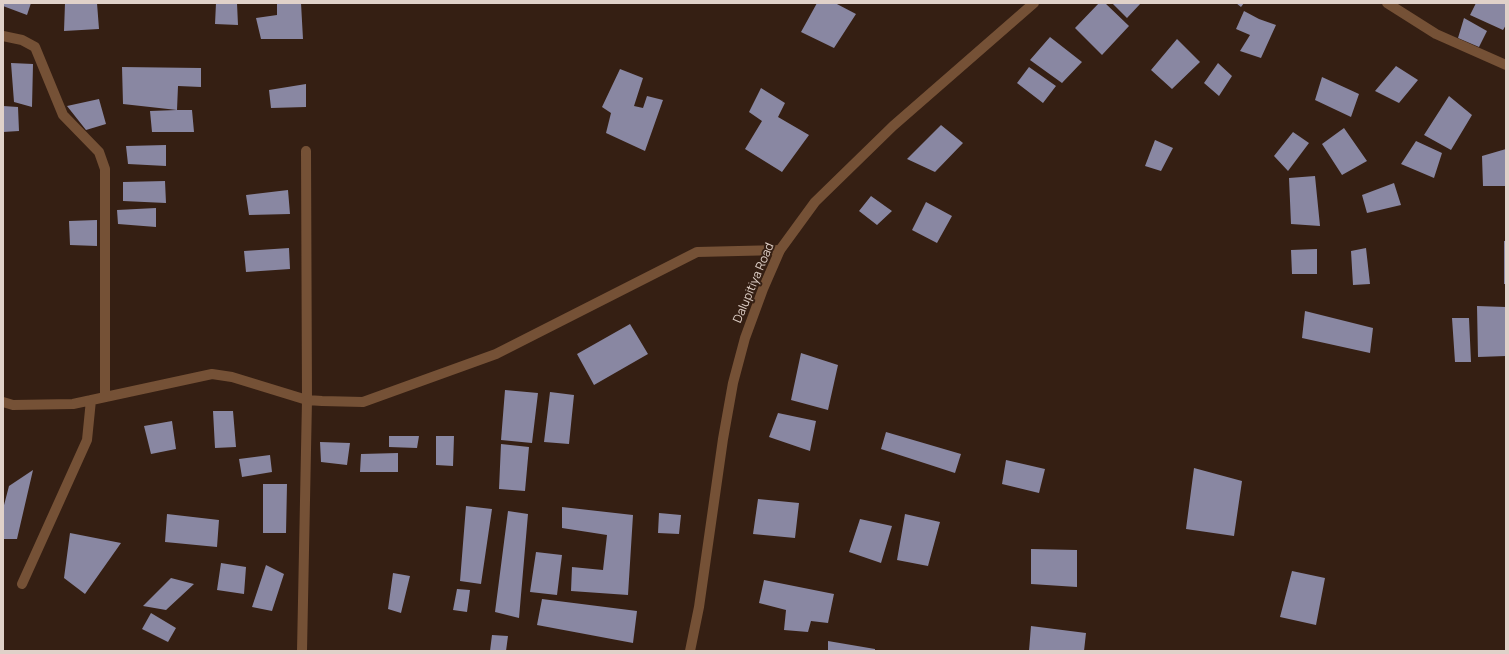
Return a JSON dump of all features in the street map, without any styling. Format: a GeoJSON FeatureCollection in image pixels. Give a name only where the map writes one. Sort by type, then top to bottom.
{"type":"FeatureCollection","features":[{"type":"Feature","properties":{"kind":"street","name":"Dalupitiya Road"},"geometry":{"type":"LineString","coordinates":[[690,651],[699,607],[723,439],[733,383],[744,338],[780,250],[815,202],[892,126],[1034,3]]}},
{"type":"Feature","properties":{"kind":"street"},"geometry":{"type":"LineString","coordinates":[[1387,3],[1436,34],[1506,65]]}},
{"type":"Feature","properties":{"kind":"street"},"geometry":{"type":"LineString","coordinates":[[3,36],[22,40],[35,47],[62,115],[99,152],[105,169],[105,397]]}},
{"type":"Feature","properties":{"kind":"street"},"geometry":{"type":"LineString","coordinates":[[302,651],[307,400],[306,151]]}},
{"type":"Feature","properties":{"kind":"street"},"geometry":{"type":"LineString","coordinates":[[3,402],[13,405],[73,404],[212,374],[232,377],[307,400],[363,402],[496,354],[697,252],[780,250]]}},
{"type":"Feature","properties":{"kind":"street"},"geometry":{"type":"LineString","coordinates":[[22,584],[87,440],[92,400]]}},
{"type":"Feature","properties":{"kind":"building"},"geometry":{"type":"Polygon","coordinates":[[[3,3],[31,3],[27,15],[3,6],[3,3]]]}},
{"type":"Feature","properties":{"kind":"building"},"geometry":{"type":"Polygon","coordinates":[[[65,3],[97,3],[99,29],[64,31],[65,3]]]}},
{"type":"Feature","properties":{"kind":"building"},"geometry":{"type":"Polygon","coordinates":[[[216,3],[237,3],[238,25],[215,24],[216,3]]]}},
{"type":"Feature","properties":{"kind":"building"},"geometry":{"type":"Polygon","coordinates":[[[277,3],[301,3],[303,39],[261,39],[256,18],[277,15],[277,3]]]}},
{"type":"Feature","properties":{"kind":"building"},"geometry":{"type":"Polygon","coordinates":[[[817,3],[835,3],[856,14],[834,48],[801,32],[817,3]]]}},
{"type":"Feature","properties":{"kind":"building"},"geometry":{"type":"Polygon","coordinates":[[[1099,3],[1105,3],[1129,26],[1102,55],[1075,28],[1099,3]]]}},
{"type":"Feature","properties":{"kind":"building"},"geometry":{"type":"Polygon","coordinates":[[[1112,3],[1141,3],[1127,18],[1112,3]]]}},
{"type":"Feature","properties":{"kind":"building"},"geometry":{"type":"Polygon","coordinates":[[[1236,3],[1244,3],[1241,7],[1236,3]]]}},
{"type":"Feature","properties":{"kind":"building"},"geometry":{"type":"Polygon","coordinates":[[[1476,3],[1506,3],[1506,25],[1503,30],[1470,15],[1476,3]]]}},
{"type":"Feature","properties":{"kind":"building"},"geometry":{"type":"Polygon","coordinates":[[[1244,11],[1259,19],[1276,25],[1261,58],[1240,51],[1250,35],[1236,29],[1244,11]]]}},
{"type":"Feature","properties":{"kind":"building"},"geometry":{"type":"Polygon","coordinates":[[[1464,18],[1487,31],[1479,47],[1458,38],[1464,18]]]}},
{"type":"Feature","properties":{"kind":"building"},"geometry":{"type":"Polygon","coordinates":[[[1050,37],[1082,62],[1062,83],[1030,60],[1050,37]]]}},
{"type":"Feature","properties":{"kind":"building"},"geometry":{"type":"Polygon","coordinates":[[[1177,39],[1200,62],[1172,89],[1151,70],[1177,39]]]}},
{"type":"Feature","properties":{"kind":"building"},"geometry":{"type":"Polygon","coordinates":[[[11,63],[33,64],[32,107],[14,102],[11,63]]]}},
{"type":"Feature","properties":{"kind":"building"},"geometry":{"type":"Polygon","coordinates":[[[1218,63],[1232,76],[1219,96],[1204,83],[1218,63]]]}},
{"type":"Feature","properties":{"kind":"building"},"geometry":{"type":"Polygon","coordinates":[[[1396,66],[1418,80],[1399,103],[1375,91],[1396,66]]]}},
{"type":"Feature","properties":{"kind":"building"},"geometry":{"type":"Polygon","coordinates":[[[122,67],[201,68],[201,87],[178,86],[177,110],[123,104],[122,67]]]}},
{"type":"Feature","properties":{"kind":"building"},"geometry":{"type":"Polygon","coordinates":[[[1029,67],[1056,86],[1043,103],[1017,83],[1029,67]]]}},
{"type":"Feature","properties":{"kind":"building"},"geometry":{"type":"Polygon","coordinates":[[[620,69],[643,78],[634,106],[643,108],[647,96],[663,100],[645,151],[606,133],[611,113],[602,107],[620,69]]]}},
{"type":"Feature","properties":{"kind":"building"},"geometry":{"type":"Polygon","coordinates":[[[1322,77],[1359,94],[1351,117],[1315,100],[1322,77]]]}},
{"type":"Feature","properties":{"kind":"building"},"geometry":{"type":"Polygon","coordinates":[[[306,84],[306,107],[271,108],[269,90],[306,84]]]}},
{"type":"Feature","properties":{"kind":"building"},"geometry":{"type":"Polygon","coordinates":[[[761,88],[785,103],[778,117],[809,135],[782,172],[745,149],[762,121],[749,112],[761,88]]]}},
{"type":"Feature","properties":{"kind":"building"},"geometry":{"type":"Polygon","coordinates":[[[1449,96],[1472,115],[1451,150],[1424,135],[1449,96]]]}},
{"type":"Feature","properties":{"kind":"building"},"geometry":{"type":"Polygon","coordinates":[[[99,99],[106,124],[86,130],[67,106],[99,99]]]}},
{"type":"Feature","properties":{"kind":"building"},"geometry":{"type":"Polygon","coordinates":[[[3,106],[18,107],[19,131],[3,132],[3,106]]]}},
{"type":"Feature","properties":{"kind":"building"},"geometry":{"type":"Polygon","coordinates":[[[192,110],[194,132],[152,132],[150,111],[192,110]]]}},
{"type":"Feature","properties":{"kind":"building"},"geometry":{"type":"Polygon","coordinates":[[[941,125],[963,143],[935,172],[907,159],[941,125]]]}},
{"type":"Feature","properties":{"kind":"building"},"geometry":{"type":"Polygon","coordinates":[[[1344,128],[1367,161],[1342,175],[1322,144],[1344,128]]]}},
{"type":"Feature","properties":{"kind":"building"},"geometry":{"type":"Polygon","coordinates":[[[1293,132],[1309,143],[1288,171],[1274,156],[1293,132]]]}},
{"type":"Feature","properties":{"kind":"building"},"geometry":{"type":"Polygon","coordinates":[[[1155,140],[1173,148],[1161,171],[1145,166],[1155,140]]]}},
{"type":"Feature","properties":{"kind":"building"},"geometry":{"type":"Polygon","coordinates":[[[1416,141],[1442,153],[1434,178],[1401,164],[1416,141]]]}},
{"type":"Feature","properties":{"kind":"building"},"geometry":{"type":"Polygon","coordinates":[[[166,145],[166,166],[128,164],[126,146],[166,145]]]}},
{"type":"Feature","properties":{"kind":"building"},"geometry":{"type":"Polygon","coordinates":[[[1506,149],[1506,186],[1483,186],[1482,156],[1506,149]]]}},
{"type":"Feature","properties":{"kind":"building"},"geometry":{"type":"Polygon","coordinates":[[[1315,176],[1320,226],[1291,224],[1289,178],[1315,176]]]}},
{"type":"Feature","properties":{"kind":"building"},"geometry":{"type":"Polygon","coordinates":[[[165,181],[166,203],[123,201],[123,182],[165,181]]]}},
{"type":"Feature","properties":{"kind":"building"},"geometry":{"type":"Polygon","coordinates":[[[1394,183],[1401,205],[1367,213],[1362,195],[1394,183]]]}},
{"type":"Feature","properties":{"kind":"building"},"geometry":{"type":"Polygon","coordinates":[[[288,190],[290,214],[249,215],[246,195],[288,190]]]}},
{"type":"Feature","properties":{"kind":"building"},"geometry":{"type":"Polygon","coordinates":[[[871,196],[892,211],[877,225],[859,211],[871,196]]]}},
{"type":"Feature","properties":{"kind":"building"},"geometry":{"type":"Polygon","coordinates":[[[926,202],[952,216],[937,243],[912,230],[926,202]]]}},
{"type":"Feature","properties":{"kind":"building"},"geometry":{"type":"Polygon","coordinates":[[[156,208],[156,227],[118,224],[117,210],[156,208]]]}},
{"type":"Feature","properties":{"kind":"building"},"geometry":{"type":"Polygon","coordinates":[[[97,220],[97,246],[70,245],[69,221],[97,220]]]}},
{"type":"Feature","properties":{"kind":"building"},"geometry":{"type":"Polygon","coordinates":[[[1504,241],[1506,241],[1506,284],[1504,284],[1504,241]]]}},
{"type":"Feature","properties":{"kind":"building"},"geometry":{"type":"Polygon","coordinates":[[[289,248],[290,269],[246,272],[244,251],[289,248]]]}},
{"type":"Feature","properties":{"kind":"building"},"geometry":{"type":"Polygon","coordinates":[[[1366,248],[1370,284],[1353,285],[1351,251],[1366,248]]]}},
{"type":"Feature","properties":{"kind":"building"},"geometry":{"type":"Polygon","coordinates":[[[1317,249],[1317,274],[1292,274],[1291,250],[1317,249]]]}},
{"type":"Feature","properties":{"kind":"building"},"geometry":{"type":"Polygon","coordinates":[[[1477,306],[1506,307],[1506,356],[1478,357],[1477,306]]]}},
{"type":"Feature","properties":{"kind":"building"},"geometry":{"type":"Polygon","coordinates":[[[1305,311],[1373,328],[1370,353],[1302,338],[1305,311]]]}},
{"type":"Feature","properties":{"kind":"building"},"geometry":{"type":"Polygon","coordinates":[[[1452,318],[1469,318],[1471,362],[1455,362],[1452,318]]]}},
{"type":"Feature","properties":{"kind":"building"},"geometry":{"type":"Polygon","coordinates":[[[630,324],[648,354],[594,385],[577,354],[630,324]]]}},
{"type":"Feature","properties":{"kind":"building"},"geometry":{"type":"Polygon","coordinates":[[[801,353],[838,365],[828,410],[791,400],[801,353]]]}},
{"type":"Feature","properties":{"kind":"building"},"geometry":{"type":"Polygon","coordinates":[[[505,390],[538,393],[532,443],[501,440],[505,390]]]}},
{"type":"Feature","properties":{"kind":"building"},"geometry":{"type":"Polygon","coordinates":[[[550,392],[574,395],[569,444],[544,442],[550,392]]]}},
{"type":"Feature","properties":{"kind":"building"},"geometry":{"type":"Polygon","coordinates":[[[213,411],[233,411],[236,447],[215,448],[213,411]]]}},
{"type":"Feature","properties":{"kind":"building"},"geometry":{"type":"Polygon","coordinates":[[[778,413],[816,421],[810,451],[769,437],[778,413]]]}},
{"type":"Feature","properties":{"kind":"building"},"geometry":{"type":"Polygon","coordinates":[[[172,421],[176,449],[151,454],[144,426],[172,421]]]}},
{"type":"Feature","properties":{"kind":"building"},"geometry":{"type":"Polygon","coordinates":[[[886,432],[961,454],[955,473],[881,449],[886,432]]]}},
{"type":"Feature","properties":{"kind":"building"},"geometry":{"type":"Polygon","coordinates":[[[389,436],[419,436],[417,448],[389,447],[389,436]]]}},
{"type":"Feature","properties":{"kind":"building"},"geometry":{"type":"Polygon","coordinates":[[[436,436],[454,436],[453,466],[436,465],[436,436]]]}},
{"type":"Feature","properties":{"kind":"building"},"geometry":{"type":"Polygon","coordinates":[[[320,442],[350,443],[347,465],[321,462],[320,442]]]}},
{"type":"Feature","properties":{"kind":"building"},"geometry":{"type":"Polygon","coordinates":[[[501,444],[529,447],[525,491],[499,489],[501,444]]]}},
{"type":"Feature","properties":{"kind":"building"},"geometry":{"type":"Polygon","coordinates":[[[398,453],[398,472],[360,472],[361,454],[398,453]]]}},
{"type":"Feature","properties":{"kind":"building"},"geometry":{"type":"Polygon","coordinates":[[[270,455],[272,472],[242,477],[239,459],[270,455]]]}},
{"type":"Feature","properties":{"kind":"building"},"geometry":{"type":"Polygon","coordinates":[[[1006,460],[1045,469],[1039,493],[1002,484],[1006,460]]]}},
{"type":"Feature","properties":{"kind":"building"},"geometry":{"type":"Polygon","coordinates":[[[1194,468],[1242,481],[1234,536],[1186,529],[1194,468]]]}},
{"type":"Feature","properties":{"kind":"building"},"geometry":{"type":"Polygon","coordinates":[[[33,470],[17,539],[3,539],[3,509],[9,486],[33,470]]]}},
{"type":"Feature","properties":{"kind":"building"},"geometry":{"type":"Polygon","coordinates":[[[263,484],[287,484],[286,533],[263,533],[263,484]]]}},
{"type":"Feature","properties":{"kind":"building"},"geometry":{"type":"Polygon","coordinates":[[[758,499],[799,503],[795,538],[753,534],[758,499]]]}},
{"type":"Feature","properties":{"kind":"building"},"geometry":{"type":"Polygon","coordinates":[[[466,506],[492,509],[481,584],[460,581],[466,506]]]}},
{"type":"Feature","properties":{"kind":"building"},"geometry":{"type":"Polygon","coordinates":[[[562,507],[633,515],[628,595],[571,591],[572,567],[603,570],[607,535],[562,528],[562,507]]]}},
{"type":"Feature","properties":{"kind":"building"},"geometry":{"type":"Polygon","coordinates":[[[508,511],[528,514],[519,618],[495,612],[508,511]]]}},
{"type":"Feature","properties":{"kind":"building"},"geometry":{"type":"Polygon","coordinates":[[[659,513],[681,515],[679,534],[658,533],[659,513]]]}},
{"type":"Feature","properties":{"kind":"building"},"geometry":{"type":"Polygon","coordinates":[[[167,514],[219,520],[217,547],[165,542],[167,514]]]}},
{"type":"Feature","properties":{"kind":"building"},"geometry":{"type":"Polygon","coordinates":[[[905,514],[940,522],[928,566],[897,560],[905,514]]]}},
{"type":"Feature","properties":{"kind":"building"},"geometry":{"type":"Polygon","coordinates":[[[860,519],[892,526],[881,563],[849,552],[860,519]]]}},
{"type":"Feature","properties":{"kind":"building"},"geometry":{"type":"Polygon","coordinates":[[[70,533],[121,543],[85,594],[64,578],[70,533]]]}},
{"type":"Feature","properties":{"kind":"building"},"geometry":{"type":"Polygon","coordinates":[[[1031,549],[1077,550],[1077,587],[1031,584],[1031,549]]]}},
{"type":"Feature","properties":{"kind":"building"},"geometry":{"type":"Polygon","coordinates":[[[536,552],[562,555],[557,595],[530,592],[536,552]]]}},
{"type":"Feature","properties":{"kind":"building"},"geometry":{"type":"Polygon","coordinates":[[[221,563],[246,567],[244,594],[217,590],[221,563]]]}},
{"type":"Feature","properties":{"kind":"building"},"geometry":{"type":"Polygon","coordinates":[[[266,565],[284,574],[272,611],[252,607],[266,565]]]}},
{"type":"Feature","properties":{"kind":"building"},"geometry":{"type":"Polygon","coordinates":[[[1292,571],[1325,578],[1316,625],[1280,617],[1292,571]]]}},
{"type":"Feature","properties":{"kind":"building"},"geometry":{"type":"Polygon","coordinates":[[[393,573],[410,576],[401,613],[388,609],[393,573]]]}},
{"type":"Feature","properties":{"kind":"building"},"geometry":{"type":"Polygon","coordinates":[[[171,578],[194,584],[166,610],[143,606],[171,578]]]}},
{"type":"Feature","properties":{"kind":"building"},"geometry":{"type":"Polygon","coordinates":[[[764,580],[834,594],[828,623],[811,621],[808,632],[784,630],[786,610],[759,603],[764,580]]]}},
{"type":"Feature","properties":{"kind":"building"},"geometry":{"type":"Polygon","coordinates":[[[457,589],[470,590],[467,612],[453,610],[457,589]]]}},
{"type":"Feature","properties":{"kind":"building"},"geometry":{"type":"Polygon","coordinates":[[[542,599],[637,611],[633,643],[537,625],[542,599]]]}},
{"type":"Feature","properties":{"kind":"building"},"geometry":{"type":"Polygon","coordinates":[[[151,613],[176,628],[168,642],[142,629],[151,613]]]}},
{"type":"Feature","properties":{"kind":"building"},"geometry":{"type":"Polygon","coordinates":[[[1031,626],[1086,633],[1084,651],[1029,651],[1031,626]]]}},
{"type":"Feature","properties":{"kind":"building"},"geometry":{"type":"Polygon","coordinates":[[[492,635],[508,636],[506,651],[490,651],[492,635]]]}},
{"type":"Feature","properties":{"kind":"building"},"geometry":{"type":"Polygon","coordinates":[[[828,641],[875,649],[875,651],[828,651],[828,641]]]}}]}
